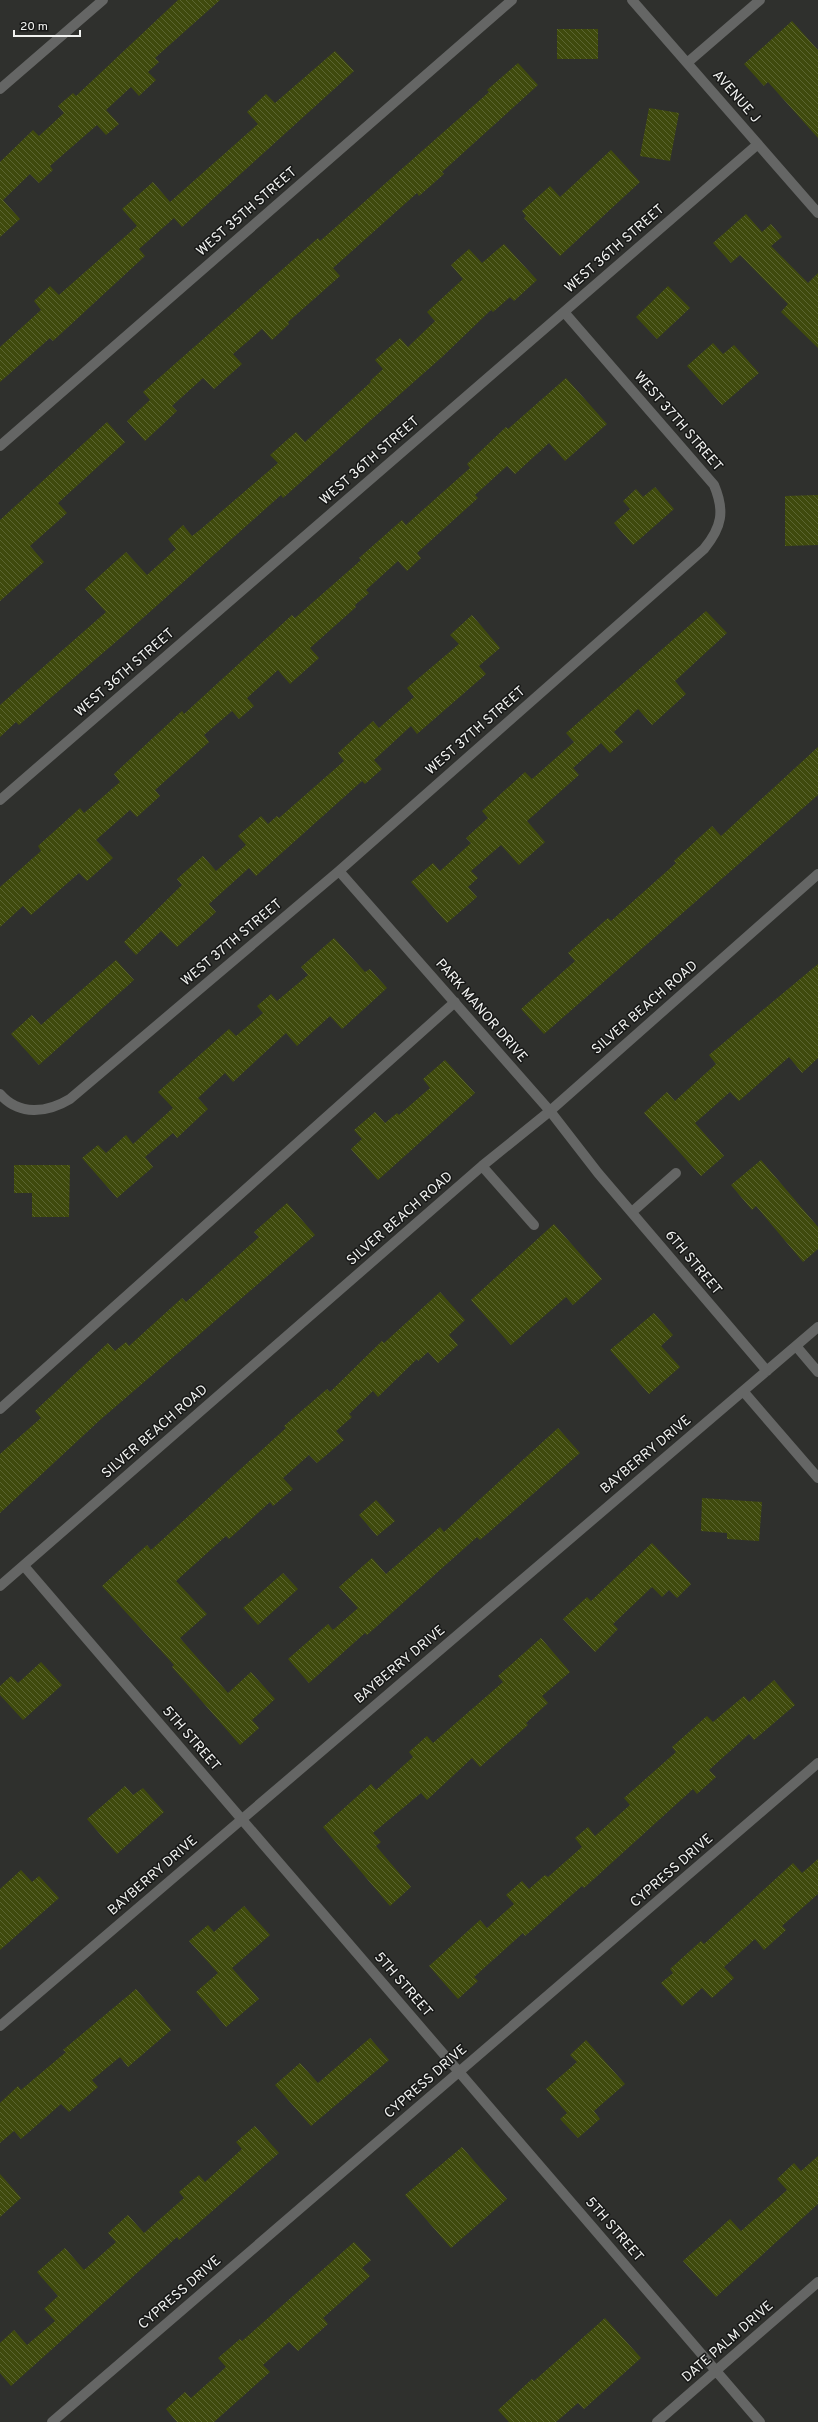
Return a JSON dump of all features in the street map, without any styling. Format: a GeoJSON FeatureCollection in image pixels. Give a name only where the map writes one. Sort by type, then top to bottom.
{"type":"FeatureCollection","features":[{"type":"Feature","properties":{"kind":"street"},"geometry":{"type":"LineString","coordinates":[[0,89],[103,0]]}},
{"type":"Feature","properties":{"kind":"street","name":"WEST 35TH STREET"},"geometry":{"type":"LineString","coordinates":[[0,446],[512,0]]}},
{"type":"Feature","properties":{"kind":"street","name":"AVENUE J"},"geometry":{"type":"LineString","coordinates":[[632,0],[818,213]]}},
{"type":"Feature","properties":{"kind":"street"},"geometry":{"type":"LineString","coordinates":[[687,63],[760,0]]}},
{"type":"Feature","properties":{"kind":"street","name":"WEST 36TH STREET"},"geometry":{"type":"LineString","coordinates":[[0,800],[758,144]]}},
{"type":"Feature","properties":{"kind":"street","name":"WEST 37TH STREET"},"geometry":{"type":"LineString","coordinates":[[0,1094],[16,1107],[31,1111],[56,1107],[70,1099],[339,871],[698,554],[714,536],[721,516],[720,500],[714,485],[564,312]]}},
{"type":"Feature","properties":{"kind":"street","name":"PARK MANOR DRIVE"},"geometry":{"type":"LineString","coordinates":[[339,871],[550,1111],[598,1173]]}},
{"type":"Feature","properties":{"kind":"street","name":"SILVER BEACH ROAD"},"geometry":{"type":"LineString","coordinates":[[2,1581],[24,1566],[482,1166],[550,1111],[818,874]]}},
{"type":"Feature","properties":{"kind":"street"},"geometry":{"type":"LineString","coordinates":[[0,1409],[455,1002]]}},
{"type":"Feature","properties":{"kind":"street"},"geometry":{"type":"LineString","coordinates":[[482,1166],[534,1225]]}},
{"type":"Feature","properties":{"kind":"street","name":"6TH STREET"},"geometry":{"type":"LineString","coordinates":[[598,1173],[767,1371]]}},
{"type":"Feature","properties":{"kind":"street"},"geometry":{"type":"LineString","coordinates":[[632,1212],[676,1173]]}},
{"type":"Feature","properties":{"kind":"street","name":"BAYBERRY DRIVE"},"geometry":{"type":"LineString","coordinates":[[0,2026],[241,1818],[818,1326]]}},
{"type":"Feature","properties":{"kind":"street"},"geometry":{"type":"LineString","coordinates":[[796,1346],[818,1372]]}},
{"type":"Feature","properties":{"kind":"street"},"geometry":{"type":"LineString","coordinates":[[743,1391],[818,1478]]}},
{"type":"Feature","properties":{"kind":"street","name":"5TH STREET"},"geometry":{"type":"LineString","coordinates":[[24,1566],[760,2422]]}},
{"type":"Feature","properties":{"kind":"street","name":"CYPRESS DRIVE"},"geometry":{"type":"LineString","coordinates":[[52,2422],[818,1763]]}},
{"type":"Feature","properties":{"kind":"street","name":"DATE PALM DRIVE"},"geometry":{"type":"LineString","coordinates":[[657,2422],[818,2282]]}},
{"type":"Feature","properties":{"kind":"building"},"geometry":{"type":"Polygon","coordinates":[[[178,0],[220,0],[155,58],[159,62],[148,72],[156,80],[139,96],[131,87],[106,110],[119,124],[106,135],[97,125],[50,166],[53,170],[39,183],[30,174],[3,200],[20,219],[0,237],[0,162],[33,130],[39,136],[64,113],[58,106],[73,93],[76,96],[178,0]]]}},
{"type":"Feature","properties":{"kind":"building"},"geometry":{"type":"Polygon","coordinates":[[[792,21],[818,50],[818,138],[768,82],[764,86],[744,64],[792,21]]]}},
{"type":"Feature","properties":{"kind":"building"},"geometry":{"type":"Polygon","coordinates":[[[557,29],[598,29],[598,59],[557,59],[557,29]]]}},
{"type":"Feature","properties":{"kind":"building"},"geometry":{"type":"Polygon","coordinates":[[[335,51],[354,71],[182,227],[174,218],[139,249],[145,256],[53,341],[50,338],[0,382],[0,347],[41,310],[34,301],[50,286],[59,295],[137,226],[122,209],[153,182],[170,202],[258,124],[247,112],[266,94],[275,103],[335,51]]]}},
{"type":"Feature","properties":{"kind":"building"},"geometry":{"type":"Polygon","coordinates":[[[518,63],[538,85],[442,172],[444,174],[419,196],[417,193],[333,268],[340,276],[288,322],[289,324],[272,340],[262,329],[233,354],[242,364],[214,389],[203,378],[172,406],[177,411],[145,441],[127,421],[150,400],[143,392],[318,238],[320,241],[489,92],[487,90],[518,63]]]}},
{"type":"Feature","properties":{"kind":"building"},"geometry":{"type":"Polygon","coordinates":[[[649,108],[679,113],[670,161],[640,156],[649,108]]]}},
{"type":"Feature","properties":{"kind":"building"},"geometry":{"type":"Polygon","coordinates":[[[611,150],[640,182],[560,256],[524,218],[526,216],[522,211],[550,186],[560,197],[611,150]]]}},
{"type":"Feature","properties":{"kind":"building"},"geometry":{"type":"Polygon","coordinates":[[[746,214],[762,232],[771,224],[782,237],[771,246],[808,283],[818,273],[818,348],[781,312],[788,304],[740,255],[731,263],[713,243],[746,214]]]}},
{"type":"Feature","properties":{"kind":"building"},"geometry":{"type":"Polygon","coordinates":[[[504,244],[537,280],[514,301],[510,297],[493,312],[491,310],[442,357],[283,498],[281,495],[125,634],[19,725],[16,722],[0,737],[0,705],[106,612],[85,589],[126,552],[147,575],[176,549],[168,539],[183,525],[192,536],[201,529],[278,463],[270,455],[296,432],[305,442],[371,382],[370,381],[383,369],[375,360],[400,338],[408,347],[435,321],[427,312],[463,279],[451,265],[469,249],[482,263],[504,244]]]}},
{"type":"Feature","properties":{"kind":"building"},"geometry":{"type":"Polygon","coordinates":[[[668,286],[690,308],[657,339],[636,317],[668,286]]]}},
{"type":"Feature","properties":{"kind":"building"},"geometry":{"type":"Polygon","coordinates":[[[713,343],[723,354],[734,345],[759,373],[722,405],[687,366],[713,343]]]}},
{"type":"Feature","properties":{"kind":"building"},"geometry":{"type":"Polygon","coordinates":[[[566,378],[607,424],[565,461],[549,443],[515,474],[507,466],[475,495],[478,498],[417,553],[421,558],[407,571],[398,561],[366,590],[369,593],[355,605],[356,607],[310,648],[319,658],[290,684],[278,670],[247,698],[254,706],[239,719],[232,711],[204,735],[209,742],[155,790],[160,796],[137,817],[130,810],[96,840],[113,858],[87,881],[79,873],[31,915],[23,906],[0,927],[0,887],[41,851],[38,846],[80,808],[84,813],[120,782],[114,774],[182,711],[184,714],[292,615],[295,618],[361,560],[359,558],[402,520],[406,525],[470,468],[467,464],[506,427],[508,429],[566,378]]]}},
{"type":"Feature","properties":{"kind":"building"},"geometry":{"type":"Polygon","coordinates":[[[107,422],[125,442],[58,503],[67,513],[30,546],[44,562],[0,601],[0,520],[107,422]]]}},
{"type":"Feature","properties":{"kind":"building"},"geometry":{"type":"Polygon","coordinates":[[[655,487],[674,509],[633,545],[614,523],[630,509],[623,501],[636,489],[643,497],[655,487]]]}},
{"type":"Feature","properties":{"kind":"building"},"geometry":{"type":"Polygon","coordinates":[[[818,495],[818,545],[785,546],[785,496],[818,495]]]}},
{"type":"Feature","properties":{"kind":"building"},"geometry":{"type":"Polygon","coordinates":[[[706,611],[727,633],[675,681],[686,694],[652,725],[638,709],[614,732],[623,742],[610,753],[601,743],[573,768],[579,775],[527,821],[545,842],[519,865],[501,845],[471,871],[478,878],[468,887],[477,897],[447,923],[411,882],[433,863],[440,871],[471,843],[466,838],[488,818],[482,811],[525,772],[532,779],[574,742],[566,733],[706,611]]]}},
{"type":"Feature","properties":{"kind":"building"},"geometry":{"type":"Polygon","coordinates":[[[472,615],[500,648],[479,666],[486,674],[417,734],[411,726],[374,760],[382,769],[365,784],[362,781],[256,876],[249,868],[209,904],[216,912],[177,947],[161,931],[136,955],[124,942],[182,885],[177,879],[203,856],[216,871],[246,845],[238,836],[261,816],[268,824],[277,816],[279,818],[344,761],[338,753],[373,721],[379,728],[414,697],[407,688],[459,644],[450,635],[472,615]]]}},
{"type":"Feature","properties":{"kind":"building"},"geometry":{"type":"Polygon","coordinates":[[[818,747],[818,795],[544,1034],[521,1009],[575,961],[568,953],[608,918],[611,921],[676,863],[674,861],[712,826],[721,836],[818,747]]]}},
{"type":"Feature","properties":{"kind":"building"},"geometry":{"type":"Polygon","coordinates":[[[334,938],[365,972],[370,969],[387,988],[342,1029],[330,1016],[297,1046],[286,1033],[233,1082],[225,1073],[198,1098],[208,1109],[177,1138],[173,1133],[145,1157],[153,1167],[117,1198],[82,1158],[98,1145],[106,1153],[126,1135],[133,1144],[173,1108],[158,1092],[229,1029],[236,1036],[263,1013],[257,1006],[271,994],[277,1001],[308,975],[301,967],[334,938]]]}},
{"type":"Feature","properties":{"kind":"building"},"geometry":{"type":"Polygon","coordinates":[[[116,960],[134,980],[39,1065],[11,1034],[32,1015],[41,1025],[116,960]]]}},
{"type":"Feature","properties":{"kind":"building"},"geometry":{"type":"Polygon","coordinates":[[[818,964],[818,1058],[802,1073],[789,1057],[739,1101],[730,1092],[695,1123],[724,1156],[701,1176],[644,1113],[667,1092],[675,1101],[716,1064],[709,1055],[818,964]]]}},
{"type":"Feature","properties":{"kind":"building"},"geometry":{"type":"Polygon","coordinates":[[[445,1060],[475,1093],[378,1180],[351,1149],[362,1139],[354,1130],[375,1112],[385,1123],[397,1113],[399,1115],[430,1088],[423,1079],[445,1060]]]}},
{"type":"Feature","properties":{"kind":"building"},"geometry":{"type":"Polygon","coordinates":[[[761,1160],[818,1227],[818,1249],[803,1262],[756,1206],[752,1210],[731,1185],[761,1160]]]}},
{"type":"Feature","properties":{"kind":"building"},"geometry":{"type":"Polygon","coordinates":[[[14,1165],[70,1165],[69,1217],[32,1217],[32,1193],[14,1193],[14,1165]]]}},
{"type":"Feature","properties":{"kind":"building"},"geometry":{"type":"Polygon","coordinates":[[[287,1203],[315,1235],[100,1420],[0,1513],[0,1454],[41,1418],[35,1411],[108,1343],[115,1351],[126,1342],[129,1346],[182,1298],[186,1302],[259,1237],[254,1232],[287,1203]]]}},
{"type":"Feature","properties":{"kind":"building"},"geometry":{"type":"Polygon","coordinates":[[[554,1224],[602,1279],[573,1305],[566,1297],[511,1345],[471,1300],[554,1224]]]}},
{"type":"Feature","properties":{"kind":"building"},"geometry":{"type":"Polygon","coordinates":[[[440,1292],[465,1320],[449,1335],[458,1345],[438,1363],[428,1352],[418,1361],[417,1359],[378,1397],[373,1391],[349,1414],[352,1417],[336,1431],[344,1440],[317,1463],[309,1455],[283,1478],[293,1489],[273,1506],[270,1502],[229,1539],[226,1536],[176,1581],[207,1614],[180,1638],[228,1693],[251,1672],[275,1699],[252,1720],[259,1728],[240,1745],[172,1667],[174,1665],[102,1586],[147,1545],[151,1550],[286,1428],[284,1426],[327,1389],[330,1392],[382,1341],[384,1343],[440,1292]]]}},
{"type":"Feature","properties":{"kind":"building"},"geometry":{"type":"Polygon","coordinates":[[[654,1313],[673,1335],[661,1346],[680,1367],[649,1394],[610,1350],[654,1313]]]}},
{"type":"Feature","properties":{"kind":"building"},"geometry":{"type":"Polygon","coordinates":[[[558,1428],[580,1453],[480,1540],[477,1537],[367,1635],[365,1633],[309,1683],[288,1659],[328,1624],[333,1630],[358,1608],[339,1587],[372,1558],[386,1574],[440,1527],[444,1532],[558,1428]]]}},
{"type":"Feature","properties":{"kind":"building"},"geometry":{"type":"Polygon","coordinates":[[[702,1498],[762,1502],[759,1541],[727,1539],[727,1533],[701,1531],[702,1498]]]}},
{"type":"Feature","properties":{"kind":"building"},"geometry":{"type":"Polygon","coordinates":[[[376,1500],[395,1521],[377,1536],[359,1515],[376,1500]]]}},
{"type":"Feature","properties":{"kind":"building"},"geometry":{"type":"Polygon","coordinates":[[[652,1543],[691,1584],[677,1598],[669,1590],[662,1597],[652,1587],[613,1624],[618,1629],[595,1652],[563,1619],[587,1597],[591,1601],[652,1543]]]}},
{"type":"Feature","properties":{"kind":"building"},"geometry":{"type":"Polygon","coordinates":[[[283,1573],[298,1589],[258,1625],[243,1608],[283,1573]]]}},
{"type":"Feature","properties":{"kind":"building"},"geometry":{"type":"Polygon","coordinates":[[[541,1638],[570,1672],[542,1696],[548,1703],[526,1723],[528,1725],[480,1767],[472,1758],[427,1800],[421,1793],[373,1833],[381,1842],[376,1846],[411,1887],[390,1906],[323,1827],[371,1784],[376,1790],[413,1757],[409,1752],[427,1736],[433,1743],[503,1682],[498,1676],[541,1638]]]}},
{"type":"Feature","properties":{"kind":"building"},"geometry":{"type":"Polygon","coordinates":[[[41,1662],[62,1685],[23,1720],[0,1695],[0,1686],[11,1676],[18,1683],[41,1662]]]}},
{"type":"Feature","properties":{"kind":"building"},"geometry":{"type":"Polygon","coordinates":[[[774,1680],[795,1705],[754,1740],[749,1734],[709,1770],[716,1777],[697,1794],[693,1789],[584,1888],[582,1886],[525,1936],[523,1933],[474,1977],[478,1981],[458,1999],[429,1966],[480,1920],[487,1928],[514,1904],[506,1895],[522,1881],[529,1889],[545,1875],[548,1877],[582,1847],[575,1838],[588,1827],[595,1836],[630,1805],[624,1798],[676,1752],[672,1747],[707,1716],[713,1722],[744,1696],[749,1702],[774,1680]]]}},
{"type":"Feature","properties":{"kind":"building"},"geometry":{"type":"Polygon","coordinates":[[[125,1786],[133,1795],[143,1788],[164,1812],[117,1854],[87,1819],[125,1786]]]}},
{"type":"Feature","properties":{"kind":"building"},"geometry":{"type":"Polygon","coordinates":[[[818,1859],[818,1894],[782,1926],[786,1930],[764,1950],[755,1939],[724,1967],[734,1978],[712,1998],[702,1988],[682,2006],[661,1983],[673,1973],[670,1969],[701,1941],[704,1944],[793,1863],[802,1873],[818,1859]]]}},
{"type":"Feature","properties":{"kind":"building"},"geometry":{"type":"Polygon","coordinates":[[[21,1870],[32,1882],[39,1876],[59,1898],[0,1950],[0,1889],[21,1870]]]}},
{"type":"Feature","properties":{"kind":"building"},"geometry":{"type":"Polygon","coordinates":[[[244,1906],[270,1935],[232,1968],[259,1999],[226,2027],[196,1992],[218,1973],[189,1941],[208,1925],[214,1932],[244,1906]]]}},
{"type":"Feature","properties":{"kind":"building"},"geometry":{"type":"Polygon","coordinates":[[[136,1989],[171,2030],[128,2067],[120,2057],[92,2080],[98,2087],[69,2112],[61,2104],[21,2139],[14,2131],[0,2143],[0,2103],[18,2086],[21,2090],[66,2052],[63,2050],[136,1989]]]}},
{"type":"Feature","properties":{"kind":"building"},"geometry":{"type":"Polygon","coordinates":[[[370,2038],[389,2060],[311,2126],[275,2085],[300,2063],[318,2083],[370,2038]]]}},
{"type":"Feature","properties":{"kind":"building"},"geometry":{"type":"Polygon","coordinates":[[[586,2040],[625,2084],[594,2111],[600,2119],[578,2138],[560,2119],[567,2113],[546,2089],[577,2062],[570,2055],[586,2040]]]}},
{"type":"Feature","properties":{"kind":"building"},"geometry":{"type":"Polygon","coordinates":[[[255,2126],[279,2153],[179,2240],[177,2237],[11,2386],[0,2373],[0,2343],[14,2330],[27,2345],[55,2321],[44,2309],[58,2296],[37,2272],[65,2248],[84,2270],[116,2242],[108,2233],[128,2215],[144,2233],[184,2198],[179,2192],[199,2175],[205,2182],[242,2149],[236,2142],[255,2126]]]}},
{"type":"Feature","properties":{"kind":"building"},"geometry":{"type":"Polygon","coordinates":[[[462,2147],[507,2199],[451,2248],[405,2195],[462,2147]]]}},
{"type":"Feature","properties":{"kind":"building"},"geometry":{"type":"Polygon","coordinates":[[[818,2156],[818,2204],[716,2297],[683,2261],[730,2219],[741,2231],[787,2190],[777,2179],[794,2163],[801,2171],[818,2156]]]}},
{"type":"Feature","properties":{"kind":"building"},"geometry":{"type":"Polygon","coordinates":[[[0,2174],[21,2198],[0,2217],[0,2174]]]}},
{"type":"Feature","properties":{"kind":"building"},"geometry":{"type":"Polygon","coordinates":[[[354,2242],[371,2260],[362,2268],[370,2276],[323,2318],[328,2324],[298,2351],[289,2342],[263,2365],[270,2372],[214,2422],[177,2422],[166,2409],[185,2392],[191,2398],[226,2367],[218,2358],[240,2339],[242,2341],[354,2242]]]}},
{"type":"Feature","properties":{"kind":"building"},"geometry":{"type":"Polygon","coordinates":[[[605,2318],[641,2358],[584,2409],[578,2403],[556,2422],[509,2422],[498,2410],[532,2379],[534,2381],[605,2318]]]}}]}
